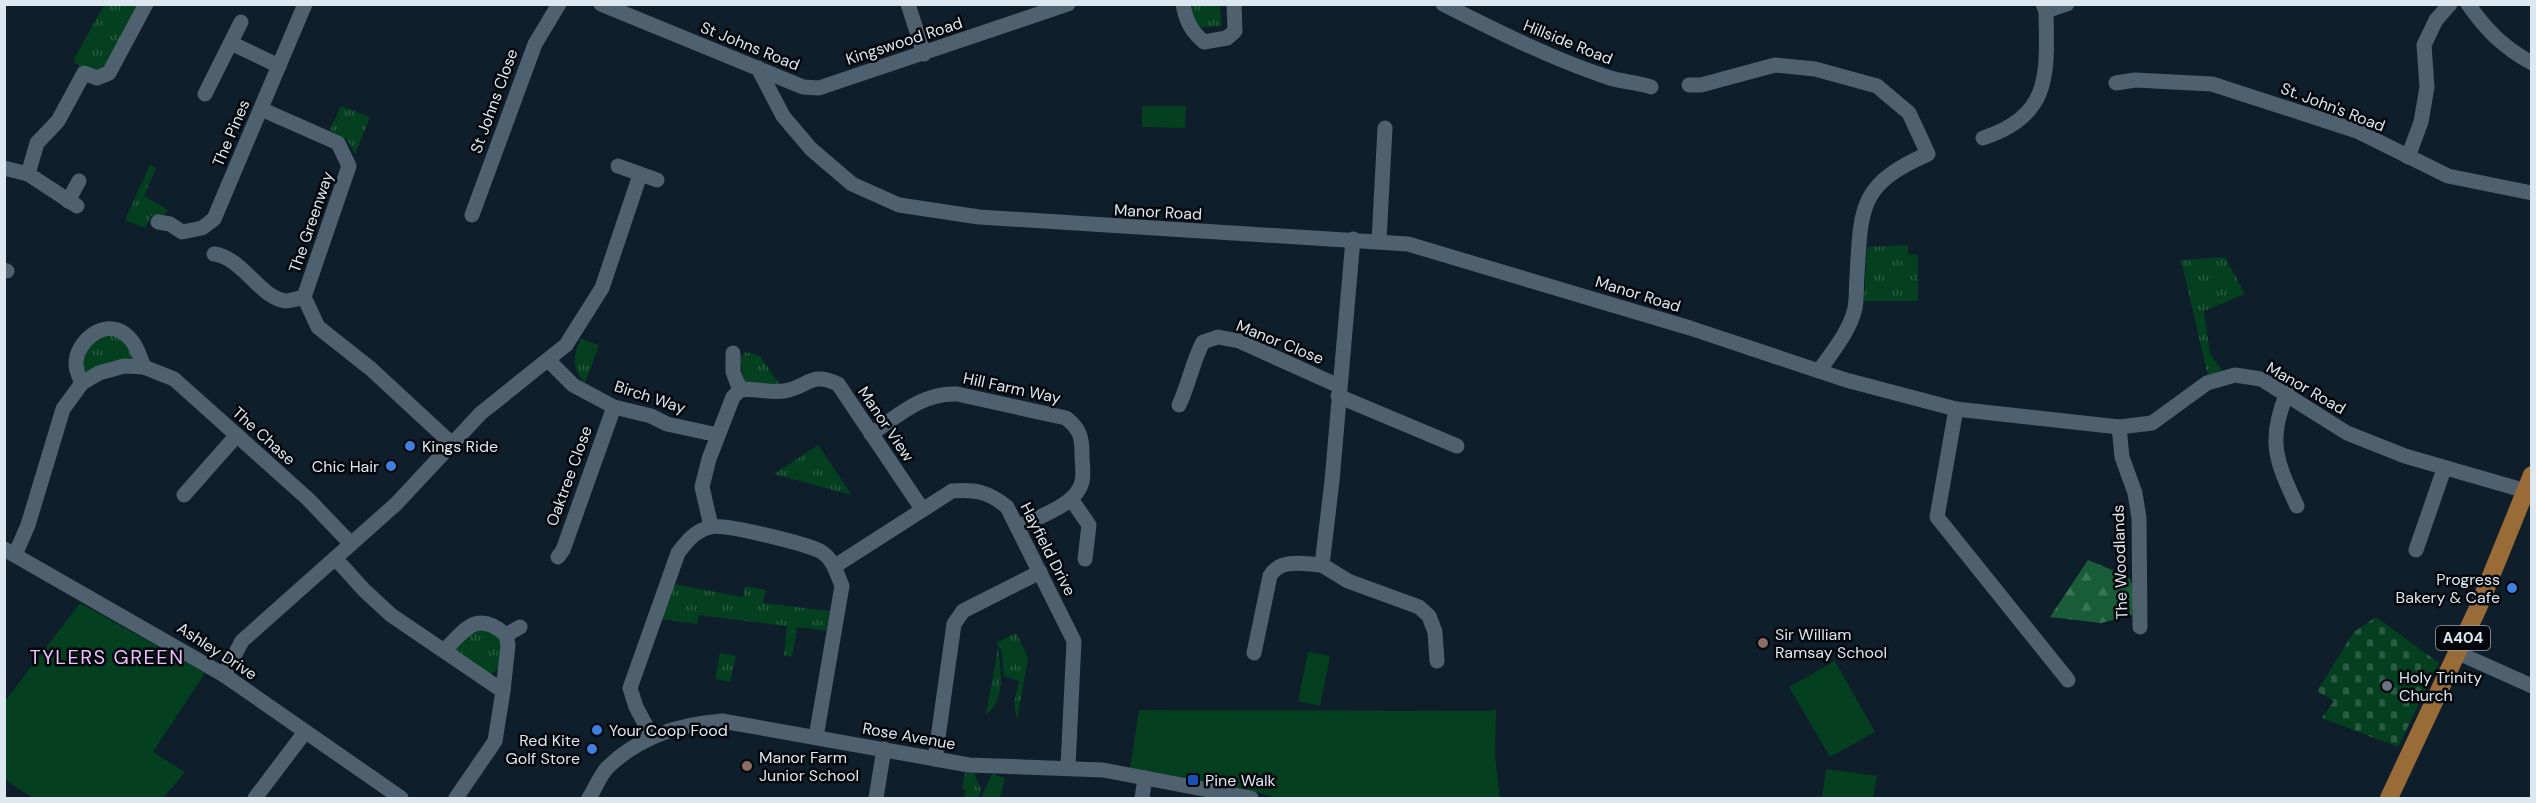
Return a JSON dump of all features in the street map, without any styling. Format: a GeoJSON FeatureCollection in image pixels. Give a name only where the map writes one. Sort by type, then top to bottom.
{"type":"FeatureCollection","features":[{"type":"Feature","properties":{"kind":"main road","name":"A404"},"geometry":{"type":"LineString","coordinates":[[2389,798],[2456,652],[2529,483]]}},
{"type":"Feature","properties":{"kind":"street"},"geometry":{"type":"LineString","coordinates":[[28,174],[37,143],[58,121],[78,69],[97,78],[109,73],[146,4]]}},
{"type":"Feature","properties":{"kind":"street","name":"The Pines"},"geometry":{"type":"LineString","coordinates":[[158,222],[170,224],[182,232],[202,228],[214,219],[305,4]]}},
{"type":"Feature","properties":{"kind":"street","name":"St Johns Close"},"geometry":{"type":"LineString","coordinates":[[472,215],[535,44],[559,4]]}},
{"type":"Feature","properties":{"kind":"street","name":"St Johns Road"},"geometry":{"type":"LineString","coordinates":[[601,4],[803,87],[819,88]]}},
{"type":"Feature","properties":{"kind":"street"},"geometry":{"type":"LineString","coordinates":[[908,4],[924,54]]}},
{"type":"Feature","properties":{"kind":"street","name":"Kingswood Road"},"geometry":{"type":"LineString","coordinates":[[819,88],[1068,4]]}},
{"type":"Feature","properties":{"kind":"street"},"geometry":{"type":"LineString","coordinates":[[1183,4],[1185,18],[1193,33],[1204,42],[1227,39],[1235,31],[1234,4]]}},
{"type":"Feature","properties":{"kind":"street","name":"Hillside Road"},"geometry":{"type":"LineString","coordinates":[[1443,4],[1538,51],[1613,79],[1635,81],[1651,87]]}},
{"type":"Feature","properties":{"kind":"street"},"geometry":{"type":"LineString","coordinates":[[1983,138],[2007,130],[2025,117],[2042,92],[2047,53],[2045,8],[2067,4]]}},
{"type":"Feature","properties":{"kind":"street"},"geometry":{"type":"LineString","coordinates":[[2408,157],[2421,122],[2427,87],[2424,45],[2436,20],[2450,4]]}},
{"type":"Feature","properties":{"kind":"street"},"geometry":{"type":"LineString","coordinates":[[2468,4],[2493,36],[2509,51],[2532,63]]}},
{"type":"Feature","properties":{"kind":"street"},"geometry":{"type":"LineString","coordinates":[[205,94],[241,22]]}},
{"type":"Feature","properties":{"kind":"street"},"geometry":{"type":"LineString","coordinates":[[231,43],[279,66]]}},
{"type":"Feature","properties":{"kind":"street"},"geometry":{"type":"LineString","coordinates":[[1689,85],[1701,86],[1775,66],[1815,69],[1876,86],[1909,113],[1928,154],[1900,166],[1871,192],[1860,218],[1855,308],[1848,328],[1819,371]]}},
{"type":"Feature","properties":{"kind":"street","name":"Manor Road"},"geometry":{"type":"LineString","coordinates":[[758,68],[783,116],[811,149],[852,184],[899,205],[944,214],[1078,225],[1353,239],[1408,244],[1768,352],[1892,394],[1956,409],[2119,427],[2152,423],[2207,383],[2235,375],[2261,379],[2287,393],[2347,433],[2444,469],[2529,483]]}},
{"type":"Feature","properties":{"kind":"street","name":"St. John's Road"},"geometry":{"type":"LineString","coordinates":[[2116,83],[2135,80],[2212,84],[2357,131],[2448,176],[2532,193]]}},
{"type":"Feature","properties":{"kind":"street","name":"The Greenway"},"geometry":{"type":"LineString","coordinates":[[261,109],[339,143],[349,166],[304,297],[318,327],[371,369],[452,444]]}},
{"type":"Feature","properties":{"kind":"street"},"geometry":{"type":"LineString","coordinates":[[1379,242],[1385,128]]}},
{"type":"Feature","properties":{"kind":"street"},"geometry":{"type":"LineString","coordinates":[[618,166],[657,180]]}},
{"type":"Feature","properties":{"kind":"street"},"geometry":{"type":"LineString","coordinates":[[4,168],[28,174],[73,203],[79,181]]}},
{"type":"Feature","properties":{"kind":"street"},"geometry":{"type":"LineString","coordinates":[[224,675],[242,641],[396,504],[481,413],[566,345],[587,316],[602,288],[640,175]]}},
{"type":"Feature","properties":{"kind":"street","name":"Manor Close"},"geometry":{"type":"LineString","coordinates":[[1322,565],[1332,481],[1338,391],[1353,239]]}},
{"type":"Feature","properties":{"kind":"street"},"geometry":{"type":"LineString","coordinates":[[214,254],[221,255],[245,271],[275,298],[286,301],[304,297]]}},
{"type":"Feature","properties":{"kind":"street"},"geometry":{"type":"LineString","coordinates":[[82,383],[76,366],[78,350],[88,337],[106,328],[124,332],[135,343],[144,367]]}},
{"type":"Feature","properties":{"kind":"street","name":"Manor Close"},"geometry":{"type":"LineString","coordinates":[[1179,405],[1190,383],[1194,359],[1203,342],[1218,337],[1239,341],[1338,391],[1457,446]]}},
{"type":"Feature","properties":{"kind":"street"},"geometry":{"type":"LineString","coordinates":[[711,526],[702,487],[718,435],[733,398],[740,390],[733,372],[732,353]]}},
{"type":"Feature","properties":{"kind":"street","name":"Birch Way"},"geometry":{"type":"LineString","coordinates":[[548,360],[573,385],[614,407],[651,416],[667,424],[718,435]]}},
{"type":"Feature","properties":{"kind":"street","name":"The Chase"},"geometry":{"type":"LineString","coordinates":[[10,552],[28,525],[63,409],[82,383],[99,373],[124,366],[144,367],[174,379],[308,499],[351,544]]}},
{"type":"Feature","properties":{"kind":"street","name":"Manor View"},"geometry":{"type":"LineString","coordinates":[[740,390],[757,388],[785,391],[812,378],[825,378],[838,384],[921,509]]}},
{"type":"Feature","properties":{"kind":"street","name":"Hill Farm Way"},"geometry":{"type":"LineString","coordinates":[[871,434],[919,402],[940,393],[957,394],[1066,418],[1076,426],[1082,437],[1082,482],[1071,500]]}},
{"type":"Feature","properties":{"kind":"street"},"geometry":{"type":"LineString","coordinates":[[2287,393],[2276,419],[2275,447],[2282,475],[2297,506]]}},
{"type":"Feature","properties":{"kind":"street","name":"Oaktree Close"},"geometry":{"type":"LineString","coordinates":[[558,557],[563,550],[614,407]]}},
{"type":"Feature","properties":{"kind":"street"},"geometry":{"type":"LineString","coordinates":[[1956,409],[1937,517],[2068,680]]}},
{"type":"Feature","properties":{"kind":"street","name":"The Woodlands"},"geometry":{"type":"LineString","coordinates":[[2119,427],[2122,457],[2135,493],[2139,518],[2140,627]]}},
{"type":"Feature","properties":{"kind":"street"},"geometry":{"type":"LineString","coordinates":[[184,495],[237,435]]}},
{"type":"Feature","properties":{"kind":"street"},"geometry":{"type":"LineString","coordinates":[[2415,550],[2444,469]]}},
{"type":"Feature","properties":{"kind":"street","name":"Hayfield Drive"},"geometry":{"type":"LineString","coordinates":[[835,566],[952,491],[975,489],[994,496],[1007,507],[1074,641],[1068,767]]}},
{"type":"Feature","properties":{"kind":"street"},"geometry":{"type":"LineString","coordinates":[[1018,527],[1071,500],[1089,525],[1085,559]]}},
{"type":"Feature","properties":{"kind":"street"},"geometry":{"type":"LineString","coordinates":[[651,735],[636,707],[630,687],[678,553],[691,536],[711,526],[730,527],[821,551],[835,566],[842,586],[816,737]]}},
{"type":"Feature","properties":{"kind":"street","name":"Ashley Drive"},"geometry":{"type":"LineString","coordinates":[[10,552],[224,675],[401,798]]}},
{"type":"Feature","properties":{"kind":"street"},"geometry":{"type":"LineString","coordinates":[[335,558],[364,591],[391,615],[503,691]]}},
{"type":"Feature","properties":{"kind":"street"},"geometry":{"type":"LineString","coordinates":[[1254,653],[1270,576],[1274,568],[1283,564],[1322,565],[1348,581],[1419,607],[1429,616],[1435,632],[1437,662]]}},
{"type":"Feature","properties":{"kind":"street"},"geometry":{"type":"LineString","coordinates":[[935,759],[954,624],[963,611],[1040,572]]}},
{"type":"Feature","properties":{"kind":"street"},"geometry":{"type":"LineString","coordinates":[[445,650],[469,625],[478,622],[498,628],[506,635]]}},
{"type":"Feature","properties":{"kind":"street"},"geometry":{"type":"LineString","coordinates":[[506,635],[520,627]]}},
{"type":"Feature","properties":{"kind":"street"},"geometry":{"type":"LineString","coordinates":[[456,798],[495,741],[503,691],[506,635]]}},
{"type":"Feature","properties":{"kind":"street"},"geometry":{"type":"LineString","coordinates":[[2456,652],[2532,686]]}},
{"type":"Feature","properties":{"kind":"street","name":"Rose Avenue"},"geometry":{"type":"LineString","coordinates":[[589,798],[607,768],[651,735],[700,723],[722,721],[969,765],[1104,770],[1251,798]]}},
{"type":"Feature","properties":{"kind":"street"},"geometry":{"type":"LineString","coordinates":[[255,798],[305,732]]}},
{"type":"Feature","properties":{"kind":"street"},"geometry":{"type":"LineString","coordinates":[[876,798],[884,749]]}},
{"type":"Feature","properties":{"kind":"street"},"geometry":{"type":"LineString","coordinates":[[1142,798],[1146,778]]}},
{"type":"Feature","properties":{"kind":"green space"},"geometry":{"type":"Polygon","coordinates":[[[104,5],[140,5],[105,69],[94,73],[75,63],[74,59],[104,5]]]}},
{"type":"Feature","properties":{"kind":"green space"},"geometry":{"type":"Polygon","coordinates":[[[1192,5],[1220,5],[1222,26],[1194,28],[1192,5]]]}},
{"type":"Feature","properties":{"kind":"green space"},"geometry":{"type":"Polygon","coordinates":[[[341,106],[370,117],[355,154],[347,140],[330,130],[341,106]]]}},
{"type":"Feature","properties":{"kind":"green space"},"geometry":{"type":"Polygon","coordinates":[[[1142,106],[1186,106],[1185,128],[1142,127],[1142,106]]]}},
{"type":"Feature","properties":{"kind":"green space"},"geometry":{"type":"Polygon","coordinates":[[[150,165],[156,168],[144,196],[168,210],[162,218],[151,216],[145,228],[125,220],[150,165]]]}},
{"type":"Feature","properties":{"kind":"green space"},"geometry":{"type":"Polygon","coordinates":[[[1908,245],[1908,254],[1918,255],[1918,301],[1864,301],[1867,247],[1908,245]]]}},
{"type":"Feature","properties":{"kind":"green space"},"geometry":{"type":"Polygon","coordinates":[[[2225,257],[2245,294],[2204,311],[2210,354],[2222,370],[2208,376],[2181,260],[2225,257]]]}},
{"type":"Feature","properties":{"kind":"green space"},"geometry":{"type":"Polygon","coordinates":[[[104,334],[124,339],[134,354],[131,360],[86,374],[79,358],[83,348],[104,334]]]}},
{"type":"Feature","properties":{"kind":"green space"},"geometry":{"type":"Polygon","coordinates":[[[581,339],[599,345],[585,383],[578,373],[575,362],[576,351],[581,339]]]}},
{"type":"Feature","properties":{"kind":"green space"},"geometry":{"type":"Polygon","coordinates":[[[746,352],[760,356],[780,385],[744,383],[740,358],[746,352]]]}},
{"type":"Feature","properties":{"kind":"green space"},"geometry":{"type":"Polygon","coordinates":[[[818,445],[852,495],[774,474],[818,445]]]}},
{"type":"Feature","properties":{"kind":"green space"},"geometry":{"type":"Polygon","coordinates":[[[2088,560],[2129,577],[2134,590],[2132,615],[2101,623],[2050,617],[2088,560]]]}},
{"type":"Feature","properties":{"kind":"green space"},"geometry":{"type":"Polygon","coordinates":[[[674,584],[743,597],[745,586],[766,590],[763,603],[830,611],[826,631],[797,627],[792,657],[784,655],[787,626],[699,615],[697,624],[661,619],[674,584]]]}},
{"type":"Feature","properties":{"kind":"green space"},"geometry":{"type":"Polygon","coordinates":[[[80,603],[205,673],[153,752],[185,772],[163,798],[33,798],[5,780],[5,701],[80,603]]]}},
{"type":"Feature","properties":{"kind":"green space"},"geometry":{"type":"Polygon","coordinates":[[[2376,617],[2439,663],[2398,747],[2322,718],[2334,701],[2317,691],[2354,632],[2376,617]]]}},
{"type":"Feature","properties":{"kind":"green space"},"geometry":{"type":"Polygon","coordinates":[[[473,627],[498,632],[505,644],[501,667],[490,675],[456,653],[456,644],[473,627]]]}},
{"type":"Feature","properties":{"kind":"green space"},"geometry":{"type":"Polygon","coordinates":[[[1016,633],[1028,658],[1017,720],[1014,704],[1019,681],[1004,676],[1002,652],[996,643],[1016,633]]]}},
{"type":"Feature","properties":{"kind":"green space"},"geometry":{"type":"Polygon","coordinates":[[[998,648],[1001,684],[997,701],[986,715],[998,648]]]}},
{"type":"Feature","properties":{"kind":"green space"},"geometry":{"type":"Polygon","coordinates":[[[1308,652],[1330,656],[1320,706],[1298,701],[1308,652]]]}},
{"type":"Feature","properties":{"kind":"green space"},"geometry":{"type":"Polygon","coordinates":[[[720,653],[736,656],[730,682],[715,679],[720,653]]]}},
{"type":"Feature","properties":{"kind":"green space"},"geometry":{"type":"Polygon","coordinates":[[[1835,661],[1875,732],[1830,757],[1789,687],[1835,661]]]}},
{"type":"Feature","properties":{"kind":"green space"},"geometry":{"type":"Polygon","coordinates":[[[1496,709],[1495,756],[1500,798],[1277,798],[1245,789],[1130,768],[1139,710],[1490,711],[1496,709]]]}},
{"type":"Feature","properties":{"kind":"green space"},"geometry":{"type":"Polygon","coordinates":[[[1826,769],[1877,776],[1873,798],[1822,798],[1826,769]]]}},
{"type":"Feature","properties":{"kind":"green space"},"geometry":{"type":"Polygon","coordinates":[[[965,773],[974,773],[981,790],[979,798],[960,798],[964,797],[966,790],[962,789],[965,773]]]}},
{"type":"Feature","properties":{"kind":"green space"},"geometry":{"type":"Polygon","coordinates":[[[992,774],[1005,778],[1000,798],[981,798],[992,774]]]}},
{"type":"Feature","properties":{"kind":"place","name":"Kings Ride"},"geometry":{"type":"Point","coordinates":[410,446]}},
{"type":"Feature","properties":{"kind":"place","name":"Chic Hair"},"geometry":{"type":"Point","coordinates":[391,466]}},
{"type":"Feature","properties":{"kind":"place","name":"Progress Bakery & Cafe"},"geometry":{"type":"Point","coordinates":[2512,588]}},
{"type":"Feature","properties":{"kind":"place","name":"Sir William Ramsay School"},"geometry":{"type":"Point","coordinates":[1763,643]}},
{"type":"Feature","properties":{"kind":"place","name":"Holy Trinity Church"},"geometry":{"type":"Point","coordinates":[2387,686]}},
{"type":"Feature","properties":{"kind":"place","name":"Your Coop Food"},"geometry":{"type":"Point","coordinates":[597,730]}},
{"type":"Feature","properties":{"kind":"place","name":"Red Kite Golf Store"},"geometry":{"type":"Point","coordinates":[592,749]}},
{"type":"Feature","properties":{"kind":"place","name":"Manor Farm Junior School"},"geometry":{"type":"Point","coordinates":[747,766]}},
{"type":"Feature","properties":{"kind":"place","name":"Pine Walk"},"geometry":{"type":"Point","coordinates":[1193,780]}},
{"type":"Feature","properties":{"kind":"district","name":"TYLERS GREEN"},"geometry":{"type":"Point","coordinates":[107,657]}}]}
